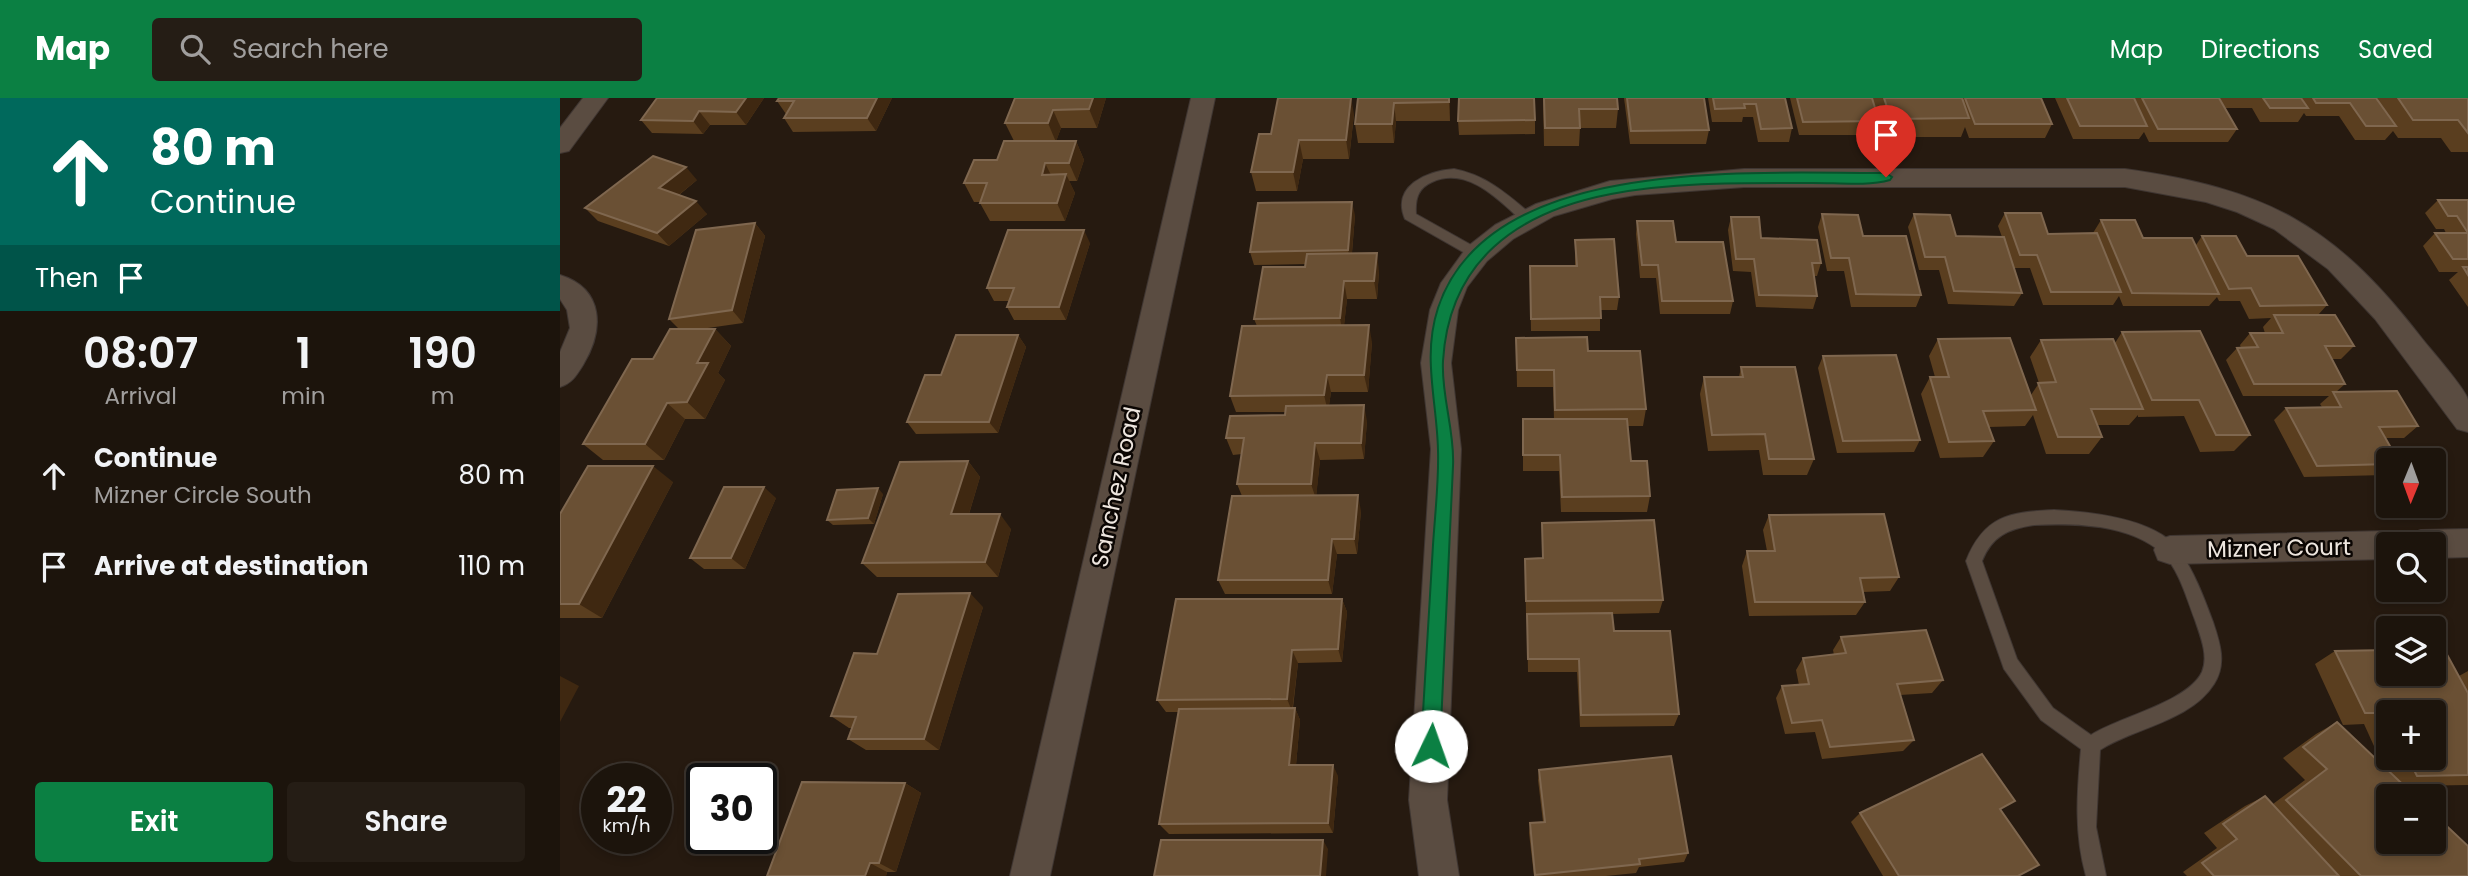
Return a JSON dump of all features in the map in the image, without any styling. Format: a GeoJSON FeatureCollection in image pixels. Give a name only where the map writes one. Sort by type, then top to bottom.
{"type":"FeatureCollection","features":[{"type":"Feature","properties":{"kind":"street"},"geometry":{"type":"LineString","coordinates":[[560,145],[596,98]]}},
{"type":"Feature","properties":{"kind":"street","name":"Sanchez Road"},"geometry":{"type":"LineString","coordinates":[[1030,876],[1203,98]]}},
{"type":"Feature","properties":{"kind":"street"},"geometry":{"type":"LineString","coordinates":[[1440,876],[1428,800],[1446,449],[1436,363],[1440,325],[1455,284],[1477,254],[1504,232],[1545,210],[1610,190],[1710,179],[2124,178],[2207,194],[2283,223],[2337,263],[2366,290],[2468,420]]}},
{"type":"Feature","properties":{"kind":"street"},"geometry":{"type":"LineString","coordinates":[[560,285],[574,294],[586,321],[584,337],[560,376]]}},
{"type":"Feature","properties":{"kind":"street"},"geometry":{"type":"LineString","coordinates":[[2446,543],[2468,543]]}},
{"type":"Feature","properties":{"kind":"street","name":"Mizner Court"},"geometry":{"type":"LineString","coordinates":[[2170,550],[2376,545]]}},
{"type":"Feature","properties":{"kind":"lane"},"geometry":{"type":"LineString","coordinates":[[1477,254],[1410,216],[1407,202],[1416,184],[1438,172],[1463,174],[1489,185],[1527,218]]}},
{"type":"Feature","properties":{"kind":"lane"},"geometry":{"type":"LineString","coordinates":[[2041,517],[2094,521],[2131,528],[2170,550],[2206,625],[2213,656],[2208,678],[2193,693],[2170,707],[2104,736],[2091,745],[2047,714],[2010,663],[1974,561],[1986,537],[2003,525],[2041,517]]}},
{"type":"Feature","properties":{"kind":"lane"},"geometry":{"type":"LineString","coordinates":[[2091,745],[2085,819],[2087,850],[2096,876]]}},
{"type":"Feature","properties":{"kind":"building"},"geometry":{"type":"Polygon","coordinates":[[[657,98],[746,98],[736,112],[699,111],[693,121],[641,120],[657,98]]]}},
{"type":"Feature","properties":{"kind":"building"},"geometry":{"type":"Polygon","coordinates":[[[779,98],[877,98],[867,118],[784,118],[794,101],[777,101],[779,98]]]}},
{"type":"Feature","properties":{"kind":"building"},"geometry":{"type":"Polygon","coordinates":[[[1015,98],[1093,98],[1089,109],[1053,110],[1048,123],[1005,123],[1015,98]]]}},
{"type":"Feature","properties":{"kind":"building"},"geometry":{"type":"Polygon","coordinates":[[[1278,98],[1351,98],[1346,140],[1299,140],[1293,172],[1251,172],[1259,134],[1271,134],[1278,98]]]}},
{"type":"Feature","properties":{"kind":"building"},"geometry":{"type":"Polygon","coordinates":[[[1358,98],[1449,98],[1449,102],[1394,103],[1392,124],[1355,124],[1358,98]]]}},
{"type":"Feature","properties":{"kind":"building"},"geometry":{"type":"Polygon","coordinates":[[[1459,98],[1534,98],[1535,120],[1458,121],[1459,98]]]}},
{"type":"Feature","properties":{"kind":"building"},"geometry":{"type":"Polygon","coordinates":[[[1544,98],[1617,98],[1618,109],[1579,109],[1580,128],[1545,128],[1544,98]]]}},
{"type":"Feature","properties":{"kind":"building"},"geometry":{"type":"Polygon","coordinates":[[[1627,98],[1704,98],[1709,130],[1631,131],[1627,98]]]}},
{"type":"Feature","properties":{"kind":"building"},"geometry":{"type":"Polygon","coordinates":[[[1713,98],[1785,98],[1792,128],[1761,129],[1756,104],[1744,104],[1745,108],[1715,109],[1713,98]]]}},
{"type":"Feature","properties":{"kind":"building"},"geometry":{"type":"Polygon","coordinates":[[[1797,98],[1872,98],[1879,121],[1803,122],[1797,98]]]}},
{"type":"Feature","properties":{"kind":"building"},"geometry":{"type":"Polygon","coordinates":[[[1884,98],[1962,98],[1969,118],[1891,119],[1884,98]]]}},
{"type":"Feature","properties":{"kind":"building"},"geometry":{"type":"Polygon","coordinates":[[[1965,98],[2041,98],[2052,124],[1975,124],[1965,98]]]}},
{"type":"Feature","properties":{"kind":"building"},"geometry":{"type":"Polygon","coordinates":[[[2067,98],[2134,98],[2147,126],[2080,126],[2067,98]]]}},
{"type":"Feature","properties":{"kind":"building"},"geometry":{"type":"Polygon","coordinates":[[[2142,98],[2219,98],[2237,129],[2158,129],[2142,98]]]}},
{"type":"Feature","properties":{"kind":"building"},"geometry":{"type":"Polygon","coordinates":[[[2263,98],[2301,98],[2308,108],[2270,108],[2263,98]]]}},
{"type":"Feature","properties":{"kind":"building"},"geometry":{"type":"Polygon","coordinates":[[[2313,98],[2376,98],[2396,126],[2366,126],[2350,103],[2316,103],[2313,98]]]}},
{"type":"Feature","properties":{"kind":"building"},"geometry":{"type":"Polygon","coordinates":[[[2398,98],[2468,98],[2468,133],[2458,120],[2413,120],[2398,98]]]}},
{"type":"Feature","properties":{"kind":"building"},"geometry":{"type":"Polygon","coordinates":[[[1004,141],[1076,141],[1069,163],[1045,163],[1042,175],[1066,174],[1057,203],[980,203],[987,183],[964,183],[974,160],[997,160],[1004,141]]]}},
{"type":"Feature","properties":{"kind":"building"},"geometry":{"type":"Polygon","coordinates":[[[653,156],[686,167],[659,188],[696,201],[657,233],[585,208],[653,156]]]}},
{"type":"Feature","properties":{"kind":"building"},"geometry":{"type":"Polygon","coordinates":[[[2438,200],[2468,200],[2468,233],[2457,216],[2448,216],[2438,200]]]}},
{"type":"Feature","properties":{"kind":"building"},"geometry":{"type":"Polygon","coordinates":[[[1352,202],[1348,250],[1250,252],[1258,203],[1352,202]]]}},
{"type":"Feature","properties":{"kind":"building"},"geometry":{"type":"Polygon","coordinates":[[[2005,213],[2041,213],[2048,234],[2097,233],[2121,292],[2051,292],[2037,255],[2020,255],[2005,213]]]}},
{"type":"Feature","properties":{"kind":"building"},"geometry":{"type":"Polygon","coordinates":[[[1822,214],[1858,215],[1863,236],[1906,236],[1921,295],[1856,294],[1849,258],[1831,258],[1822,214]]]}},
{"type":"Feature","properties":{"kind":"building"},"geometry":{"type":"Polygon","coordinates":[[[1914,214],[1950,215],[1956,236],[2004,237],[2022,293],[1954,291],[1945,257],[1925,257],[1914,214]]]}},
{"type":"Feature","properties":{"kind":"building"},"geometry":{"type":"Polygon","coordinates":[[[1731,217],[1759,217],[1761,238],[1817,240],[1821,263],[1812,263],[1817,296],[1759,295],[1754,259],[1736,259],[1731,217]]]}},
{"type":"Feature","properties":{"kind":"building"},"geometry":{"type":"Polygon","coordinates":[[[2101,220],[2135,220],[2143,238],[2192,238],[2219,294],[2132,293],[2101,220]]]}},
{"type":"Feature","properties":{"kind":"building"},"geometry":{"type":"Polygon","coordinates":[[[1637,221],[1673,221],[1676,242],[1723,242],[1733,301],[1662,301],[1658,265],[1642,265],[1637,221]]]}},
{"type":"Feature","properties":{"kind":"building"},"geometry":{"type":"Polygon","coordinates":[[[755,223],[732,310],[669,319],[696,230],[755,223]]]}},
{"type":"Feature","properties":{"kind":"building"},"geometry":{"type":"Polygon","coordinates":[[[1008,230],[1084,230],[1059,307],[1007,307],[1014,288],[987,288],[1008,230]]]}},
{"type":"Feature","properties":{"kind":"building"},"geometry":{"type":"Polygon","coordinates":[[[2435,233],[2468,233],[2468,259],[2453,259],[2435,233]]]}},
{"type":"Feature","properties":{"kind":"building"},"geometry":{"type":"Polygon","coordinates":[[[2202,236],[2236,236],[2247,256],[2298,256],[2327,305],[2260,306],[2251,288],[2229,289],[2202,236]]]}},
{"type":"Feature","properties":{"kind":"building"},"geometry":{"type":"Polygon","coordinates":[[[1614,239],[1619,297],[1600,297],[1601,318],[1531,319],[1530,266],[1577,266],[1575,240],[1614,239]]]}},
{"type":"Feature","properties":{"kind":"building"},"geometry":{"type":"Polygon","coordinates":[[[1377,253],[1374,281],[1344,281],[1340,318],[1254,319],[1263,267],[1305,267],[1307,254],[1377,253]]]}},
{"type":"Feature","properties":{"kind":"building"},"geometry":{"type":"Polygon","coordinates":[[[2274,315],[2335,315],[2354,346],[2325,346],[2345,384],[2254,384],[2237,348],[2258,347],[2250,333],[2283,333],[2274,315]]]}},
{"type":"Feature","properties":{"kind":"building"},"geometry":{"type":"Polygon","coordinates":[[[1369,325],[1364,375],[1327,375],[1324,395],[1230,396],[1242,326],[1369,325]]]}},
{"type":"Feature","properties":{"kind":"building"},"geometry":{"type":"Polygon","coordinates":[[[670,329],[715,329],[697,363],[708,363],[687,402],[667,403],[645,444],[583,444],[632,359],[653,359],[670,329]]]}},
{"type":"Feature","properties":{"kind":"building"},"geometry":{"type":"Polygon","coordinates":[[[2200,331],[2250,435],[2216,435],[2199,400],[2152,400],[2122,332],[2200,331]]]}},
{"type":"Feature","properties":{"kind":"building"},"geometry":{"type":"Polygon","coordinates":[[[956,335],[1018,335],[989,422],[907,422],[925,375],[941,375],[956,335]]]}},
{"type":"Feature","properties":{"kind":"building"},"geometry":{"type":"Polygon","coordinates":[[[1587,337],[1588,351],[1640,351],[1646,409],[1555,410],[1554,370],[1517,370],[1516,338],[1587,337]]]}},
{"type":"Feature","properties":{"kind":"building"},"geometry":{"type":"Polygon","coordinates":[[[2010,338],[2036,410],[1983,411],[1994,441],[1949,442],[1930,377],[1949,377],[1938,339],[2010,338]]]}},
{"type":"Feature","properties":{"kind":"building"},"geometry":{"type":"Polygon","coordinates":[[[2113,339],[2143,409],[2091,409],[2102,437],[2058,437],[2038,383],[2056,382],[2041,340],[2113,339]]]}},
{"type":"Feature","properties":{"kind":"building"},"geometry":{"type":"Polygon","coordinates":[[[1896,355],[1920,440],[1843,441],[1823,356],[1896,355]]]}},
{"type":"Feature","properties":{"kind":"building"},"geometry":{"type":"Polygon","coordinates":[[[1741,367],[1795,367],[1814,459],[1769,459],[1765,434],[1712,435],[1704,377],[1743,377],[1741,367]]]}},
{"type":"Feature","properties":{"kind":"building"},"geometry":{"type":"Polygon","coordinates":[[[2397,391],[2418,426],[2379,427],[2391,448],[2376,448],[2376,464],[2317,466],[2286,408],[2341,407],[2333,392],[2397,391]]]}},
{"type":"Feature","properties":{"kind":"building"},"geometry":{"type":"Polygon","coordinates":[[[1364,405],[1361,443],[1315,443],[1311,484],[1237,484],[1244,438],[1226,438],[1230,416],[1285,415],[1286,406],[1364,405]]]}},
{"type":"Feature","properties":{"kind":"building"},"geometry":{"type":"Polygon","coordinates":[[[1523,419],[1627,419],[1631,461],[1647,461],[1650,496],[1562,497],[1560,455],[1523,455],[1523,419]]]}},
{"type":"Feature","properties":{"kind":"building"},"geometry":{"type":"Polygon","coordinates":[[[968,461],[951,514],[1000,514],[985,562],[862,563],[900,462],[968,461]]]}},
{"type":"Feature","properties":{"kind":"building"},"geometry":{"type":"Polygon","coordinates":[[[588,466],[653,466],[579,604],[560,604],[560,514],[588,466]]]}},
{"type":"Feature","properties":{"kind":"building"},"geometry":{"type":"Polygon","coordinates":[[[724,487],[764,487],[731,558],[690,558],[724,487]]]}},
{"type":"Feature","properties":{"kind":"building"},"geometry":{"type":"Polygon","coordinates":[[[878,488],[868,518],[827,520],[837,490],[878,488]]]}},
{"type":"Feature","properties":{"kind":"building"},"geometry":{"type":"Polygon","coordinates":[[[1358,495],[1354,539],[1332,539],[1328,580],[1218,580],[1232,496],[1358,495]]]}},
{"type":"Feature","properties":{"kind":"building"},"geometry":{"type":"Polygon","coordinates":[[[1884,514],[1899,577],[1860,578],[1865,602],[1755,602],[1747,551],[1775,551],[1769,515],[1884,514]]]}},
{"type":"Feature","properties":{"kind":"building"},"geometry":{"type":"Polygon","coordinates":[[[1654,520],[1663,600],[1526,601],[1525,559],[1543,558],[1542,523],[1654,520]]]}},
{"type":"Feature","properties":{"kind":"building"},"geometry":{"type":"Polygon","coordinates":[[[970,593],[924,739],[848,739],[856,717],[831,716],[854,653],[877,654],[898,594],[970,593]]]}},
{"type":"Feature","properties":{"kind":"building"},"geometry":{"type":"Polygon","coordinates":[[[1176,599],[1342,599],[1338,649],[1292,650],[1287,699],[1157,700],[1176,599]]]}},
{"type":"Feature","properties":{"kind":"building"},"geometry":{"type":"Polygon","coordinates":[[[1612,613],[1614,631],[1670,631],[1679,714],[1581,715],[1579,659],[1528,659],[1527,614],[1612,613]]]}},
{"type":"Feature","properties":{"kind":"building"},"geometry":{"type":"Polygon","coordinates":[[[1926,630],[1943,680],[1897,684],[1914,740],[1830,747],[1822,720],[1792,723],[1782,686],[1809,684],[1803,658],[1846,653],[1841,637],[1926,630]]]}},
{"type":"Feature","properties":{"kind":"building"},"geometry":{"type":"Polygon","coordinates":[[[2376,650],[2376,686],[2446,686],[2446,653],[2468,693],[2468,775],[2417,776],[2414,770],[2446,770],[2446,700],[2376,700],[2376,713],[2365,713],[2335,651],[2376,650]]]}},
{"type":"Feature","properties":{"kind":"building"},"geometry":{"type":"Polygon","coordinates":[[[1295,708],[1289,765],[1333,765],[1328,823],[1159,824],[1179,709],[1295,708]]]}},
{"type":"Feature","properties":{"kind":"building"},"geometry":{"type":"Polygon","coordinates":[[[2337,722],[2376,759],[2376,770],[2388,770],[2402,784],[2376,784],[2376,854],[2446,854],[2446,825],[2468,846],[2468,876],[2361,876],[2286,800],[2327,769],[2303,747],[2337,722]]]}},
{"type":"Feature","properties":{"kind":"building"},"geometry":{"type":"Polygon","coordinates":[[[1982,754],[2015,801],[2000,809],[2039,865],[2018,876],[1899,876],[1860,813],[1982,754]]]}},
{"type":"Feature","properties":{"kind":"building"},"geometry":{"type":"Polygon","coordinates":[[[1671,756],[1688,853],[1639,859],[1640,864],[1535,875],[1530,823],[1545,822],[1539,770],[1671,756]]]}},
{"type":"Feature","properties":{"kind":"building"},"geometry":{"type":"Polygon","coordinates":[[[802,782],[905,783],[879,863],[870,863],[865,876],[767,876],[802,782]]]}},
{"type":"Feature","properties":{"kind":"building"},"geometry":{"type":"Polygon","coordinates":[[[2265,796],[2339,876],[2214,876],[2202,863],[2237,839],[2223,824],[2265,796]]]}},
{"type":"Feature","properties":{"kind":"building"},"geometry":{"type":"Polygon","coordinates":[[[1161,840],[1323,840],[1320,876],[1154,876],[1161,840]]]}},
{"type":"Feature","properties":{"kind":"route"},"geometry":{"type":"LineString","coordinates":[[1431,746],[1446,449],[1436,363],[1444,310],[1455,284],[1477,254],[1490,242],[1527,218],[1610,190],[1710,179],[1886,177]]}}]}
